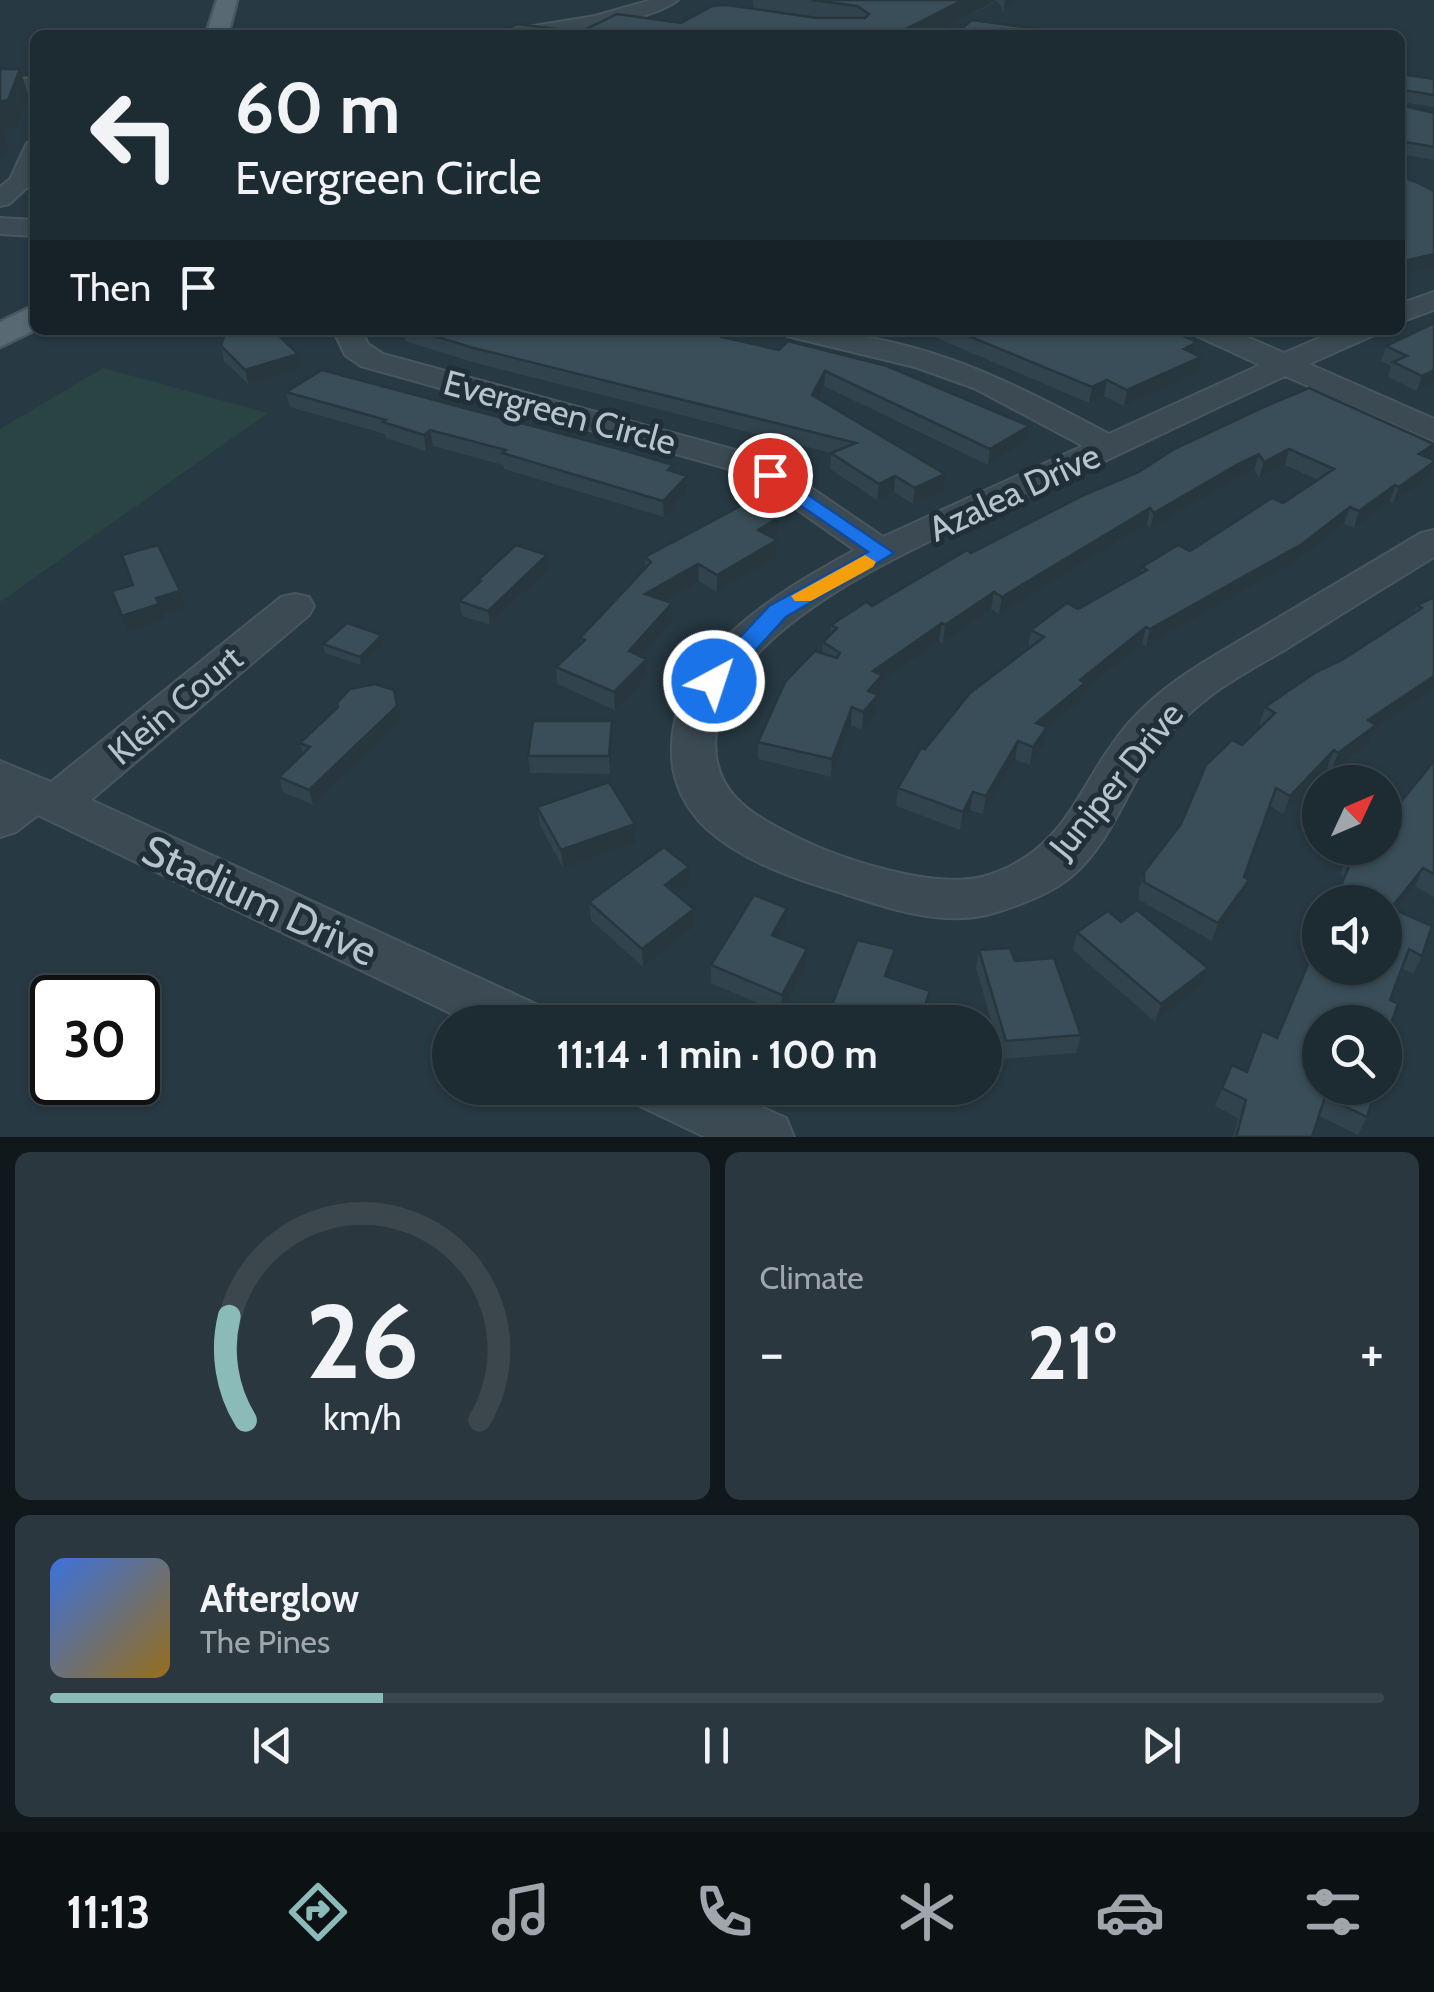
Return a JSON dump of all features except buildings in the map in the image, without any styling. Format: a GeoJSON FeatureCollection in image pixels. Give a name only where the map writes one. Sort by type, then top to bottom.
{"type":"FeatureCollection","features":[{"type":"Feature","properties":{"kind":"main road"},"geometry":{"type":"LineString","coordinates":[[218,30],[227,0]]}},
{"type":"Feature","properties":{"kind":"main road"},"geometry":{"type":"LineString","coordinates":[[0,337],[30,318]]}},
{"type":"Feature","properties":{"kind":"street"},"geometry":{"type":"LineString","coordinates":[[540,30],[597,21],[670,0]]}},
{"type":"Feature","properties":{"kind":"street"},"geometry":{"type":"LineString","coordinates":[[0,86],[30,84]]}},
{"type":"Feature","properties":{"kind":"street"},"geometry":{"type":"LineString","coordinates":[[0,200],[20,183],[29,140]]}},
{"type":"Feature","properties":{"kind":"street"},"geometry":{"type":"LineString","coordinates":[[0,226],[30,228]]}},
{"type":"Feature","properties":{"kind":"street"},"geometry":{"type":"LineString","coordinates":[[1405,312],[1434,300]]}},
{"type":"Feature","properties":{"kind":"street","name":"Evergreen Circle"},"geometry":{"type":"LineString","coordinates":[[349,335],[355,349],[372,360],[738,461],[770,475],[883,553]]}},
{"type":"Feature","properties":{"kind":"street"},"geometry":{"type":"LineString","coordinates":[[818,335],[925,360],[985,381],[1109,447]]}},
{"type":"Feature","properties":{"kind":"street"},"geometry":{"type":"LineString","coordinates":[[1218,335],[1434,431]]}},
{"type":"Feature","properties":{"kind":"street","name":"Azalea Drive"},"geometry":{"type":"LineString","coordinates":[[826,870],[736,827],[705,796],[693,757],[695,724],[714,681],[777,612],[883,553],[1351,335]]}},
{"type":"Feature","properties":{"kind":"street","name":"Juniper Drive"},"geometry":{"type":"LineString","coordinates":[[826,870],[907,893],[979,898],[1038,874],[1067,851],[1090,824],[1133,748],[1164,712],[1194,686],[1434,541]]}},
{"type":"Feature","properties":{"kind":"street","name":"Klein Court"},"geometry":{"type":"LineString","coordinates":[[22,799],[295,606]]}},
{"type":"Feature","properties":{"kind":"street","name":"Stadium Drive"},"geometry":{"type":"LineString","coordinates":[[22,799],[483,1005]]}},
{"type":"Feature","properties":{"kind":"street"},"geometry":{"type":"LineString","coordinates":[[696,1105],[765,1137]]}},
{"type":"Feature","properties":{"kind":"green space"},"geometry":{"type":"Polygon","coordinates":[[[103,368],[268,413],[0,602],[0,429],[103,368]]]}},
{"type":"Feature","properties":{"kind":"slow traffic"},"geometry":{"type":"LineString","coordinates":[[803,596],[865,562]]}},
{"type":"Feature","properties":{"kind":"route"},"geometry":{"type":"LineString","coordinates":[[714,681],[777,612],[883,553],[770,475]]}}]}
